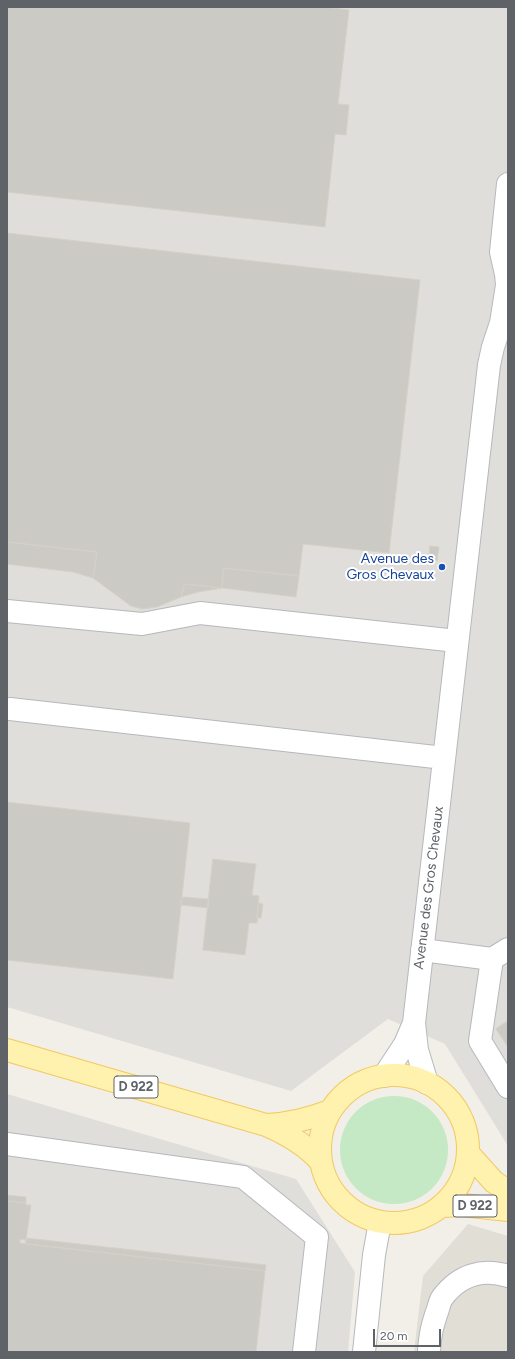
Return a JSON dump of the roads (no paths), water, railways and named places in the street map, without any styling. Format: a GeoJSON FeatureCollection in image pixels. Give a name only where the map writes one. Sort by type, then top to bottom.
{"type":"FeatureCollection","features":[{"type":"Feature","properties":{"kind":"main road","name":"D 922"},"geometry":{"type":"LineString","coordinates":[[7,1050],[266,1125],[306,1146],[320,1161]]}},
{"type":"Feature","properties":{"kind":"main road"},"geometry":{"type":"LineString","coordinates":[[384,1076],[406,1076],[427,1083],[446,1097],[460,1116],[467,1138],[468,1154],[466,1168],[461,1182],[450,1199],[443,1206],[431,1214],[417,1220],[395,1224],[367,1219],[340,1201],[323,1174],[320,1161],[321,1131],[330,1111],[343,1095],[353,1087],[371,1078],[384,1076]]}},
{"type":"Feature","properties":{"kind":"main road","name":"D 922"},"geometry":{"type":"LineString","coordinates":[[266,1125],[298,1122],[330,1111]]}},
{"type":"Feature","properties":{"kind":"main road","name":"D 922"},"geometry":{"type":"LineString","coordinates":[[468,1154],[494,1182],[508,1191]]}},
{"type":"Feature","properties":{"kind":"main road","name":"D 922"},"geometry":{"type":"LineString","coordinates":[[443,1206],[462,1205],[508,1210]]}},
{"type":"Feature","properties":{"kind":"street","name":"Avenue des Gros Chevaux"},"geometry":{"type":"LineString","coordinates":[[427,1083],[418,1050],[414,1023],[489,365],[493,347],[504,324],[507,285],[501,252],[508,184]]}},
{"type":"Feature","properties":{"kind":"street"},"geometry":{"type":"LineString","coordinates":[[7,611],[142,624],[200,613],[457,640]]}},
{"type":"Feature","properties":{"kind":"street"},"geometry":{"type":"LineString","coordinates":[[10,708],[444,758]]}},
{"type":"Feature","properties":{"kind":"street"},"geometry":{"type":"LineString","coordinates":[[422,950],[500,954],[480,1041],[508,1087]]}},
{"type":"Feature","properties":{"kind":"street","name":"Avenue des Gros Chevaux"},"geometry":{"type":"LineString","coordinates":[[384,1076],[405,1044],[414,1023]]}},
{"type":"Feature","properties":{"kind":"street"},"geometry":{"type":"LineString","coordinates":[[7,1144],[244,1177],[317,1237],[304,1352]]}},
{"type":"Feature","properties":{"kind":"street"},"geometry":{"type":"LineString","coordinates":[[364,1352],[374,1255],[380,1222]]}},
{"type":"Feature","properties":{"kind":"street"},"geometry":{"type":"LineString","coordinates":[[429,1352],[430,1331],[441,1299],[458,1281],[481,1272],[498,1273],[508,1276]]}},
{"type":"Feature","properties":{"kind":"place","name":"Avenue des Gros Chevaux"},"geometry":{"type":"Point","coordinates":[442,567]}}]}
